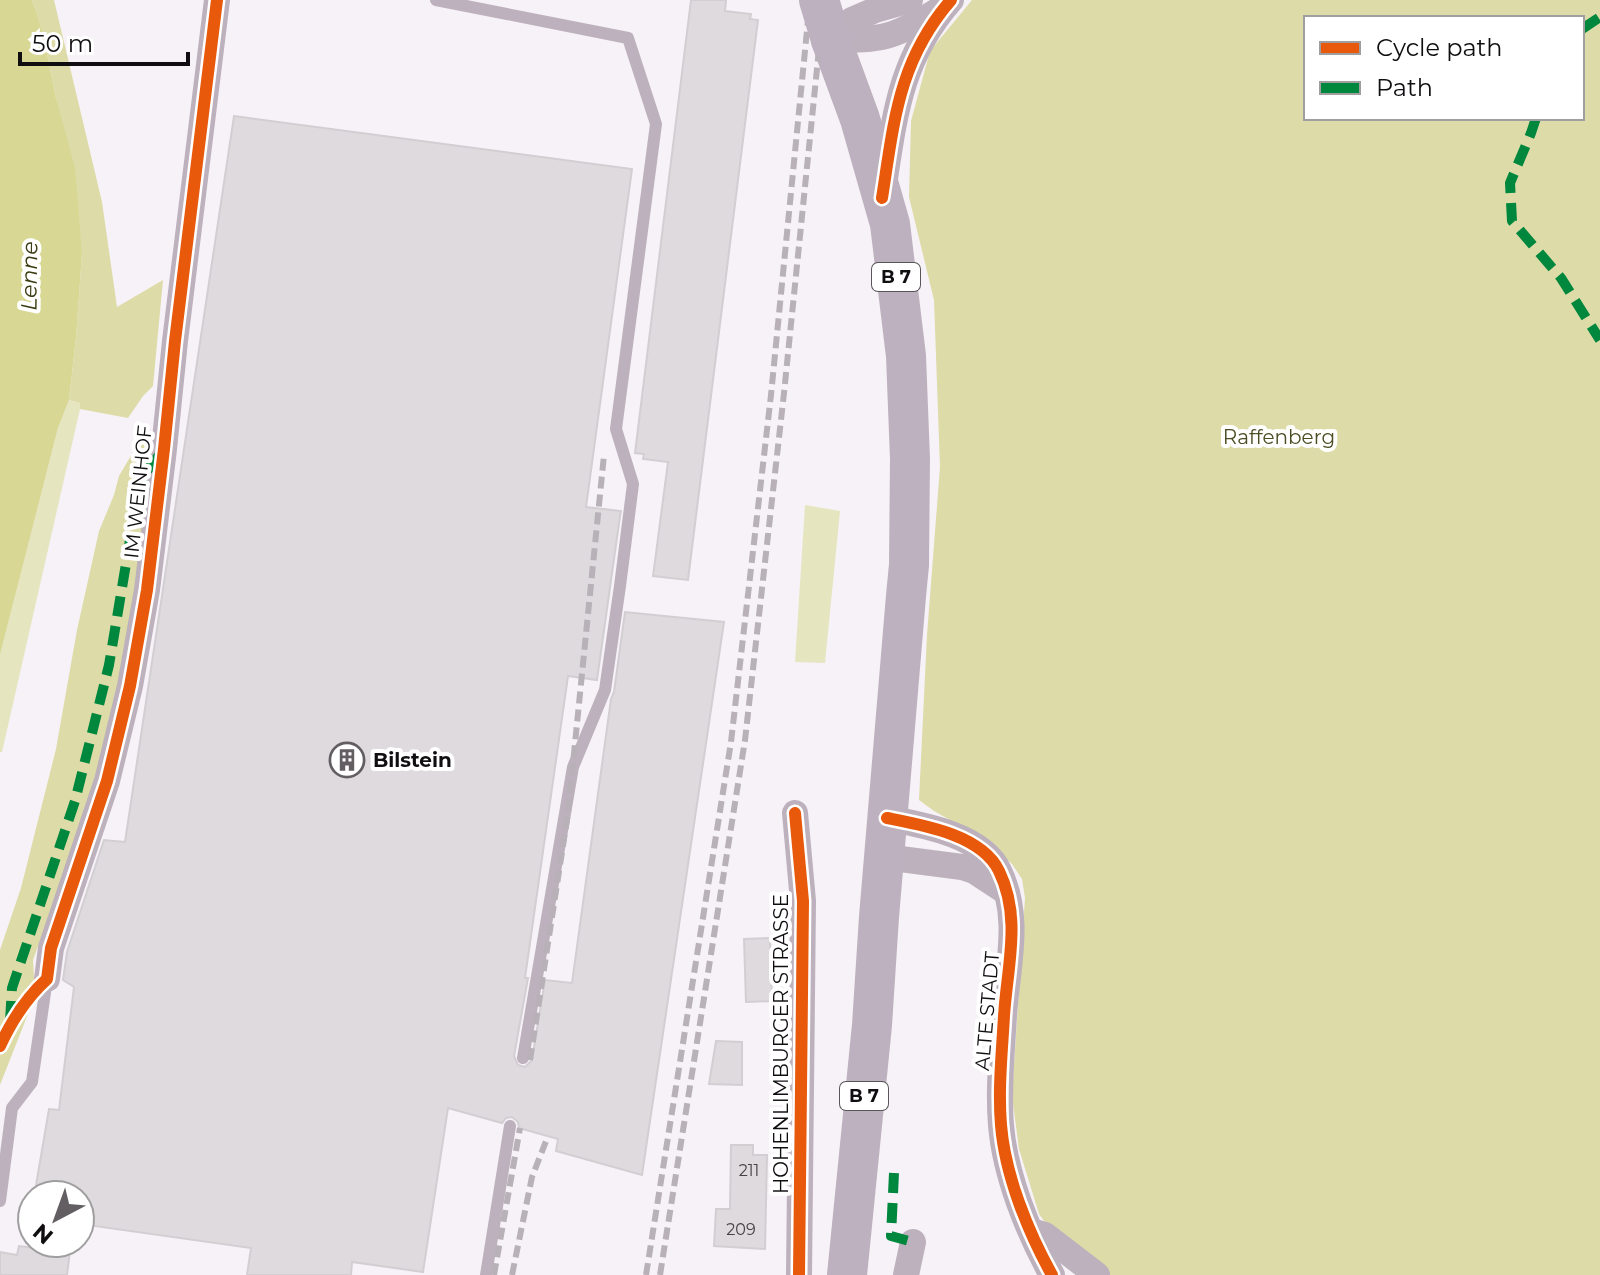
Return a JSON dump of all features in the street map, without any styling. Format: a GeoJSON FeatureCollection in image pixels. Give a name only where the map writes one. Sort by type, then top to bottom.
{"type":"FeatureCollection","features":[{"type":"Feature","properties":{"kind":"main road","name":"B 7"},"geometry":{"type":"LineString","coordinates":[[819,0],[848,40],[860,119],[890,224],[906,356],[910,459],[909,565],[872,1025],[847,1275]]}},
{"type":"Feature","properties":{"kind":"street","name":"IM WEINHOF"},"geometry":{"type":"LineString","coordinates":[[47,979],[51,948],[107,781],[130,686],[147,590],[217,0]]}},
{"type":"Feature","properties":{"kind":"street"},"geometry":{"type":"LineString","coordinates":[[910,0],[852,20],[848,40],[886,37],[907,30],[949,3]]}},
{"type":"Feature","properties":{"kind":"street"},"geometry":{"type":"LineString","coordinates":[[882,198],[901,87],[918,47],[949,3]]}},
{"type":"Feature","properties":{"kind":"street","name":"HOHENLIMBURGER STRASSE"},"geometry":{"type":"LineString","coordinates":[[795,813],[803,901],[799,1275]]}},
{"type":"Feature","properties":{"kind":"street","name":"ALTE STADT"},"geometry":{"type":"LineString","coordinates":[[886,838],[934,827],[981,850],[999,869],[1012,918],[1004,1012],[1001,1127],[1007,1159],[1031,1231],[1052,1275]]}},
{"type":"Feature","properties":{"kind":"street"},"geometry":{"type":"LineString","coordinates":[[886,838],[962,867],[1006,892]]}},
{"type":"Feature","properties":{"kind":"street"},"geometry":{"type":"LineString","coordinates":[[1031,1231],[1045,1235],[1097,1275]]}},
{"type":"Feature","properties":{"kind":"street"},"geometry":{"type":"LineString","coordinates":[[906,1275],[913,1242]]}},
{"type":"Feature","properties":{"kind":"lane"},"geometry":{"type":"LineString","coordinates":[[436,0],[628,38],[656,124],[616,429],[633,484],[620,586],[605,690],[573,767],[523,1058]]}},
{"type":"Feature","properties":{"kind":"lane"},"geometry":{"type":"LineString","coordinates":[[0,1201],[12,1108],[32,1082],[47,979]]}},
{"type":"Feature","properties":{"kind":"lane"},"geometry":{"type":"LineString","coordinates":[[486,1275],[510,1126]]}},
{"type":"Feature","properties":{"kind":"shaded area"},"geometry":{"type":"Polygon","coordinates":[[[69,400],[80,403],[80,409],[0,752],[0,655],[58,428],[69,400]]]}},
{"type":"Feature","properties":{"kind":"shaded area"},"geometry":{"type":"Polygon","coordinates":[[[805,505],[840,511],[825,663],[795,662],[805,505]]]}},
{"type":"Feature","properties":{"kind":"green space"},"geometry":{"type":"Polygon","coordinates":[[[32,0],[54,0],[102,202],[117,307],[163,280],[153,386],[128,418],[80,409],[80,403],[69,400],[82,254],[56,98],[42,29],[32,0]]]}},
{"type":"Feature","properties":{"kind":"green space","name":"Raffenberg"},"geometry":{"type":"Polygon","coordinates":[[[972,0],[1600,0],[1600,1275],[1109,1275],[1053,1233],[1039,1214],[1019,1149],[1012,1096],[1025,898],[1022,879],[1012,864],[982,838],[919,800],[927,635],[940,467],[934,300],[909,197],[911,121],[930,51],[972,0]]]}},
{"type":"Feature","properties":{"kind":"green space"},"geometry":{"type":"Polygon","coordinates":[[[160,432],[124,669],[104,748],[69,862],[33,960],[35,996],[0,1085],[0,950],[21,888],[56,749],[77,630],[99,531],[119,476],[136,447],[160,432]]]}},
{"type":"Feature","properties":{"kind":"water","name":"Lenne"},"geometry":{"type":"Polygon","coordinates":[[[0,0],[32,0],[42,29],[75,168],[82,254],[69,400],[58,428],[0,655],[0,0]]]}},
{"type":"Feature","properties":{"kind":"building"},"geometry":{"type":"Polygon","coordinates":[[[691,0],[726,0],[725,11],[751,14],[750,19],[758,20],[688,580],[653,576],[668,462],[643,459],[644,454],[635,453],[691,0]]]}},
{"type":"Feature","properties":{"kind":"building","name":"Bilstein"},"geometry":{"type":"Polygon","coordinates":[[[234,116],[632,169],[586,507],[621,511],[597,680],[568,676],[525,978],[528,978],[514,1056],[518,1065],[525,1067],[532,1060],[545,980],[572,983],[625,612],[724,622],[642,1175],[556,1151],[558,1139],[519,1128],[512,1117],[502,1123],[448,1108],[423,1272],[352,1262],[351,1275],[247,1275],[251,1248],[96,1226],[96,1179],[37,1179],[49,1109],[59,1110],[74,987],[63,980],[67,952],[104,840],[125,842],[234,116]]]}},
{"type":"Feature","properties":{"kind":"building"},"geometry":{"type":"Polygon","coordinates":[[[770,938],[772,1001],[746,1002],[744,939],[770,938]]]}},
{"type":"Feature","properties":{"kind":"building"},"geometry":{"type":"Polygon","coordinates":[[[716,1041],[742,1042],[742,1085],[709,1084],[716,1041]]]}},
{"type":"Feature","properties":{"kind":"building"},"geometry":{"type":"Polygon","coordinates":[[[731,1145],[753,1145],[753,1155],[767,1155],[765,1249],[714,1246],[716,1209],[730,1209],[731,1145]]]}},
{"type":"Feature","properties":{"kind":"building"},"geometry":{"type":"Polygon","coordinates":[[[0,1252],[16,1255],[16,1259],[69,1259],[67,1275],[0,1275],[0,1252]]]}},
{"type":"Feature","properties":{"kind":"railway"},"geometry":{"type":"LineString","coordinates":[[646,1275],[731,742],[771,395],[810,0]]}},
{"type":"Feature","properties":{"kind":"railway"},"geometry":{"type":"LineString","coordinates":[[660,1275],[745,740],[824,0]]}},
{"type":"Feature","properties":{"kind":"railway"},"geometry":{"type":"LineString","coordinates":[[530,1060],[568,813],[604,455]]}},
{"type":"Feature","properties":{"kind":"railway"},"geometry":{"type":"LineString","coordinates":[[494,1275],[520,1128]]}},
{"type":"Feature","properties":{"kind":"railway"},"geometry":{"type":"LineString","coordinates":[[512,1275],[532,1177],[548,1136]]}},
{"type":"Feature","properties":{"kind":"marked path"},"geometry":{"type":"LineString","coordinates":[[1584,28],[1600,17]]}},
{"type":"Feature","properties":{"kind":"marked path"},"geometry":{"type":"LineString","coordinates":[[1535,120],[1510,183],[1512,221],[1561,278],[1600,340]]}},
{"type":"Feature","properties":{"kind":"marked path"},"geometry":{"type":"LineString","coordinates":[[10,1021],[12,988],[75,801],[109,665],[143,476],[161,453]]}},
{"type":"Feature","properties":{"kind":"marked path"},"geometry":{"type":"LineString","coordinates":[[894,1173],[891,1236],[913,1242]]}},
{"type":"Feature","properties":{"kind":"cycle path"},"geometry":{"type":"LineString","coordinates":[[0,1046],[20,1010],[47,979],[51,948],[107,781],[130,686],[147,590],[217,0]]}},
{"type":"Feature","properties":{"kind":"cycle path"},"geometry":{"type":"LineString","coordinates":[[882,198],[895,118],[909,69],[933,23],[951,0]]}},
{"type":"Feature","properties":{"kind":"cycle path"},"geometry":{"type":"LineString","coordinates":[[795,813],[803,901],[799,1275]]}},
{"type":"Feature","properties":{"kind":"cycle path"},"geometry":{"type":"LineString","coordinates":[[887,818],[934,828],[966,840],[991,859],[1006,889],[1011,943],[1001,1057],[1003,1144],[1019,1203],[1052,1275]]}},
{"type":"Feature","properties":{"kind":"place","name":"Bilstein"},"geometry":{"type":"Point","coordinates":[347,760]}}]}
